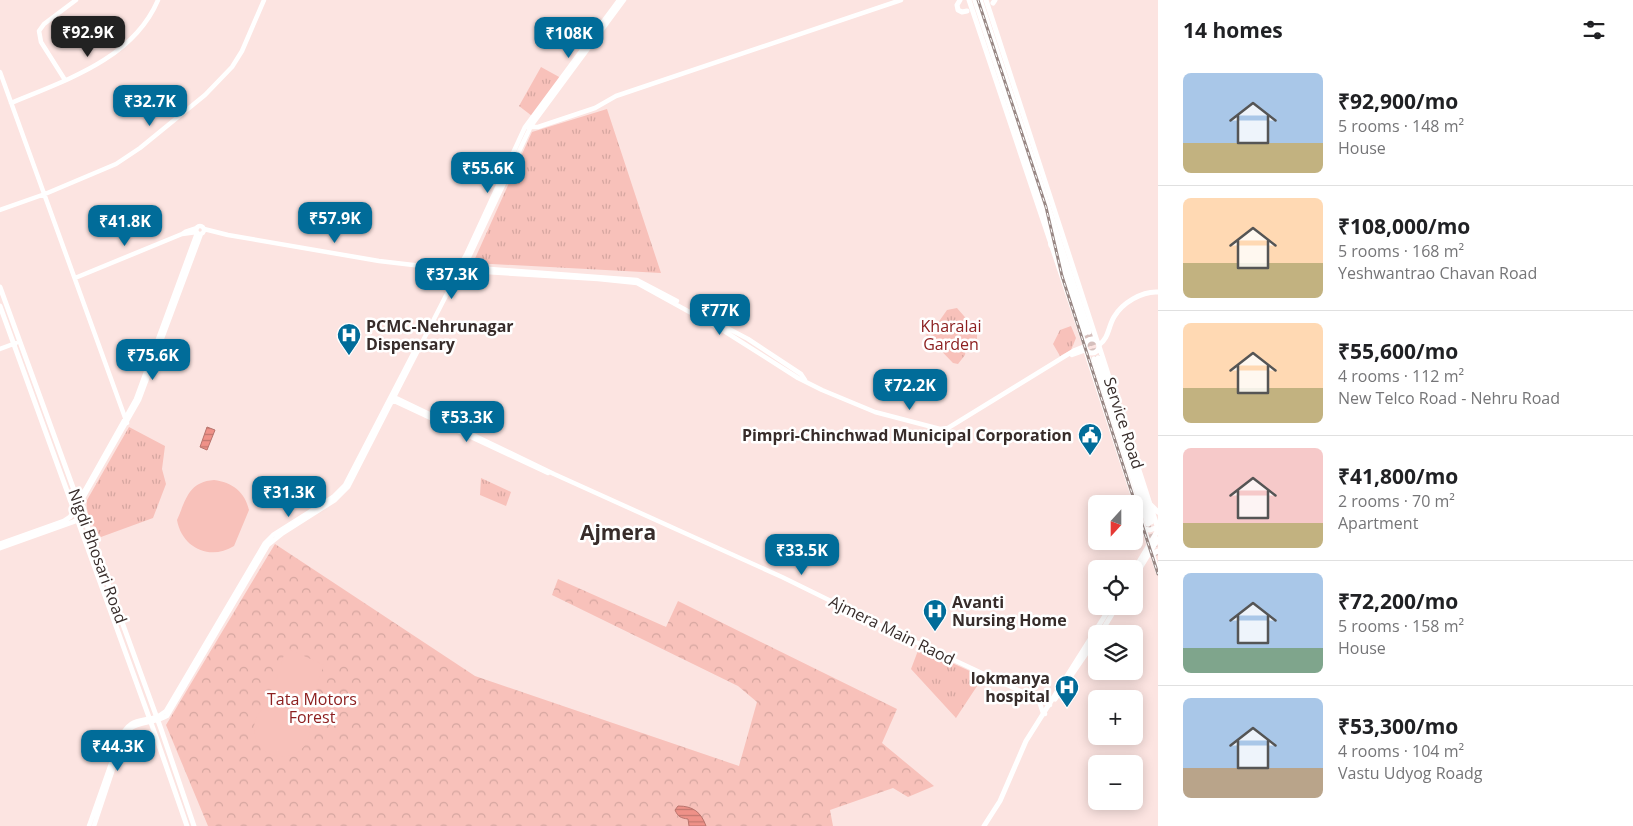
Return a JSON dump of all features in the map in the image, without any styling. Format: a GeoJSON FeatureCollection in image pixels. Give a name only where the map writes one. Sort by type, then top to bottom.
{"type":"FeatureCollection","features":[{"type":"Feature","properties":{"kind":"highway"},"geometry":{"type":"LineString","coordinates":[[974,0],[1087,332],[1051,214],[980,0]]}},
{"type":"Feature","properties":{"kind":"highway"},"geometry":{"type":"LineString","coordinates":[[1051,214],[1060,228]]}},
{"type":"Feature","properties":{"kind":"highway"},"geometry":{"type":"LineString","coordinates":[[1049,223],[1051,245]]}},
{"type":"Feature","properties":{"kind":"highway"},"geometry":{"type":"LineString","coordinates":[[1096,358],[1148,525]]}},
{"type":"Feature","properties":{"kind":"main road"},"geometry":{"type":"LineString","coordinates":[[960,0],[957,5],[958,10],[962,12],[967,11]]}},
{"type":"Feature","properties":{"kind":"main road","name":"Service Road"},"geometry":{"type":"LineString","coordinates":[[969,0],[1085,348],[1148,525],[1150,547],[1158,572]]}},
{"type":"Feature","properties":{"kind":"main road","name":"Service Road"},"geometry":{"type":"LineString","coordinates":[[986,0],[1158,528]]}},
{"type":"Feature","properties":{"kind":"main road","name":"Nigdi Bhosari Road"},"geometry":{"type":"LineString","coordinates":[[0,287],[157,718],[194,826]]}},
{"type":"Feature","properties":{"kind":"main road"},"geometry":{"type":"LineString","coordinates":[[1098,344],[1089,339],[1085,348],[1094,353],[1108,331],[1114,316],[1134,299],[1146,293],[1158,292]]}},
{"type":"Feature","properties":{"kind":"main road","name":"Nigdi Bhosari Road"},"geometry":{"type":"LineString","coordinates":[[0,306],[187,826]]}},
{"type":"Feature","properties":{"kind":"main road"},"geometry":{"type":"LineString","coordinates":[[1150,504],[1158,512]]}},
{"type":"Feature","properties":{"kind":"main road"},"geometry":{"type":"LineString","coordinates":[[0,544],[64,521],[70,517],[79,505]]}},
{"type":"Feature","properties":{"kind":"main road"},"geometry":{"type":"LineString","coordinates":[[0,548],[84,518]]}},
{"type":"Feature","properties":{"kind":"main road"},"geometry":{"type":"LineString","coordinates":[[1148,525],[1150,530],[1158,528]]}},
{"type":"Feature","properties":{"kind":"main road"},"geometry":{"type":"LineString","coordinates":[[1143,561],[1158,528]]}},
{"type":"Feature","properties":{"kind":"main road"},"geometry":{"type":"LineString","coordinates":[[1141,560],[1158,539]]}},
{"type":"Feature","properties":{"kind":"main road"},"geometry":{"type":"LineString","coordinates":[[1153,556],[1158,551]]}},
{"type":"Feature","properties":{"kind":"main road"},"geometry":{"type":"LineString","coordinates":[[1050,705],[1105,615]]}},
{"type":"Feature","properties":{"kind":"main road"},"geometry":{"type":"LineString","coordinates":[[984,826],[1000,801],[1026,741],[1088,650]]}},
{"type":"Feature","properties":{"kind":"street"},"geometry":{"type":"LineString","coordinates":[[64,80],[41,42],[39,31],[44,24],[75,0]]}},
{"type":"Feature","properties":{"kind":"street"},"geometry":{"type":"LineString","coordinates":[[11,103],[98,64],[130,39],[145,22],[158,0]]}},
{"type":"Feature","properties":{"kind":"street"},"geometry":{"type":"LineString","coordinates":[[0,210],[45,194],[123,160],[205,95],[239,57],[264,0]]}},
{"type":"Feature","properties":{"kind":"street"},"geometry":{"type":"LineString","coordinates":[[94,826],[128,730],[157,718],[166,711],[271,542],[334,500],[348,487],[458,268],[469,257],[528,127],[619,0]]}},
{"type":"Feature","properties":{"kind":"street"},"geometry":{"type":"LineString","coordinates":[[528,127],[624,0]]}},
{"type":"Feature","properties":{"kind":"street"},"geometry":{"type":"LineString","coordinates":[[528,127],[541,126],[595,108],[616,96],[901,0]]}},
{"type":"Feature","properties":{"kind":"street"},"geometry":{"type":"LineString","coordinates":[[0,72],[126,421]]}},
{"type":"Feature","properties":{"kind":"street"},"geometry":{"type":"LineString","coordinates":[[75,278],[185,232],[200,231],[216,232],[379,262],[637,280],[748,340],[801,374],[805,380],[822,390],[875,412],[943,429],[954,425],[1068,356],[1085,348]]}},
{"type":"Feature","properties":{"kind":"street"},"geometry":{"type":"LineString","coordinates":[[79,505],[126,421],[138,395],[200,231]]}},
{"type":"Feature","properties":{"kind":"street"},"geometry":{"type":"LineString","coordinates":[[0,349],[20,342]]}},
{"type":"Feature","properties":{"kind":"street","name":"Ajmera Main Raod"},"geometry":{"type":"LineString","coordinates":[[392,398],[526,464],[552,475],[554,474],[782,577],[1050,705]]}},
{"type":"Feature","properties":{"kind":"street"},"geometry":{"type":"LineString","coordinates":[[70,500],[77,498],[85,490],[126,421]]}},
{"type":"Feature","properties":{"kind":"street"},"geometry":{"type":"LineString","coordinates":[[1039,701],[1043,715]]}},
{"type":"Feature","properties":{"kind":"street"},"geometry":{"type":"LineString","coordinates":[[89,826],[123,732],[132,722],[150,720]]}},
{"type":"Feature","properties":{"kind":"green space"},"geometry":{"type":"Polygon","coordinates":[[[541,67],[561,78],[532,116],[519,106],[541,67]]]}},
{"type":"Feature","properties":{"kind":"green space"},"geometry":{"type":"Polygon","coordinates":[[[607,109],[661,273],[473,263],[532,132],[607,109]]]}},
{"type":"Feature","properties":{"kind":"green space","name":"Kharalai Garden"},"geometry":{"type":"Polygon","coordinates":[[[957,308],[977,331],[977,339],[979,341],[966,347],[965,355],[958,364],[953,363],[926,335],[947,310],[957,308]]]}},
{"type":"Feature","properties":{"kind":"green space"},"geometry":{"type":"Polygon","coordinates":[[[1071,326],[1076,338],[1071,350],[1060,356],[1053,344],[1060,330],[1071,326]]]}},
{"type":"Feature","properties":{"kind":"green space"},"geometry":{"type":"Polygon","coordinates":[[[129,427],[165,446],[162,469],[166,484],[153,518],[101,537],[90,520],[87,500],[129,427]]]}},
{"type":"Feature","properties":{"kind":"green space"},"geometry":{"type":"Polygon","coordinates":[[[481,478],[511,492],[506,506],[480,495],[481,478]]]}},
{"type":"Feature","properties":{"kind":"green space"},"geometry":{"type":"Polygon","coordinates":[[[205,481],[221,481],[237,489],[244,498],[249,510],[234,546],[216,552],[207,552],[198,549],[185,538],[177,520],[193,488],[205,481]]]}},
{"type":"Feature","properties":{"kind":"green space","name":"Tata Motors Forest"},"geometry":{"type":"Polygon","coordinates":[[[275,544],[475,676],[739,766],[757,702],[738,686],[552,595],[558,579],[666,627],[678,601],[897,709],[882,743],[934,786],[908,797],[893,788],[830,810],[833,826],[208,826],[166,725],[275,544]]]}},
{"type":"Feature","properties":{"kind":"green space"},"geometry":{"type":"Polygon","coordinates":[[[286,648],[324,665],[310,704],[273,691],[286,648]]]}},
{"type":"Feature","properties":{"kind":"green space"},"geometry":{"type":"Polygon","coordinates":[[[919,648],[983,677],[956,718],[911,669],[919,648]]]}},
{"type":"Feature","properties":{"kind":"green space"},"geometry":{"type":"Polygon","coordinates":[[[277,701],[287,701],[302,709],[308,718],[310,729],[308,740],[302,749],[287,757],[277,757],[266,752],[259,745],[254,734],[254,724],[259,713],[266,706],[277,701]]]}},
{"type":"Feature","properties":{"kind":"shaded area"},"geometry":{"type":"Polygon","coordinates":[[[207,427],[215,430],[207,450],[200,447],[207,427]]]}},
{"type":"Feature","properties":{"kind":"shaded area"},"geometry":{"type":"Polygon","coordinates":[[[678,806],[688,807],[696,811],[702,817],[706,826],[689,826],[688,819],[680,817],[676,812],[675,810],[678,806]]]}},
{"type":"Feature","properties":{"kind":"tunnel"},"geometry":{"type":"LineString","coordinates":[[1089,332],[1098,358]]}},
{"type":"Feature","properties":{"kind":"tunnel"},"geometry":{"type":"LineString","coordinates":[[1085,333],[1094,359]]}},
{"type":"Feature","properties":{"kind":"tunnel"},"geometry":{"type":"LineString","coordinates":[[1148,526],[1158,557]]}},
{"type":"Feature","properties":{"kind":"railway"},"geometry":{"type":"LineString","coordinates":[[978,0],[1046,207],[1062,276],[1158,574]]}},
{"type":"Feature","properties":{"kind":"place","name":"PCMC-Nehrunagar Dispensary"},"geometry":{"type":"Point","coordinates":[349,356]}},
{"type":"Feature","properties":{"kind":"place","name":"Pimpri-Chinchwad Municipal Corporation"},"geometry":{"type":"Point","coordinates":[1090,456]}},
{"type":"Feature","properties":{"kind":"place","name":"Avanti Nursing Home"},"geometry":{"type":"Point","coordinates":[935,632]}},
{"type":"Feature","properties":{"kind":"place","name":"lokmanya hospital"},"geometry":{"type":"Point","coordinates":[1067,708]}},
{"type":"Feature","properties":{"kind":"district","name":"Ajmera"},"geometry":{"type":"Point","coordinates":[618,533]}}]}
